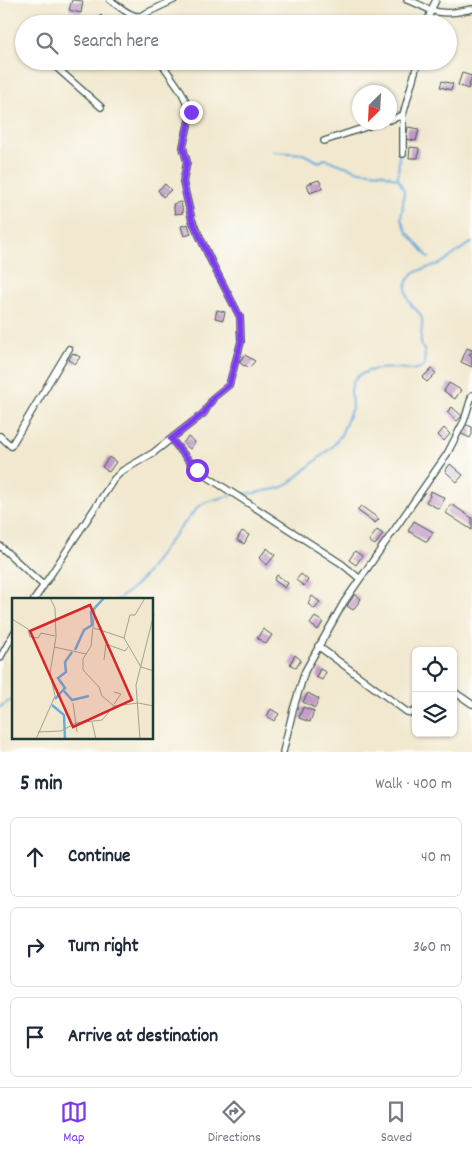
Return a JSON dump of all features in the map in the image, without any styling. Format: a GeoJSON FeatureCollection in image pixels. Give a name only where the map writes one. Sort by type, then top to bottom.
{"type":"FeatureCollection","features":[{"type":"Feature","properties":{"kind":"street"},"geometry":{"type":"LineString","coordinates":[[110,0],[132,15]]}},
{"type":"Feature","properties":{"kind":"street"},"geometry":{"type":"LineString","coordinates":[[142,15],[174,0]]}},
{"type":"Feature","properties":{"kind":"street"},"geometry":{"type":"LineString","coordinates":[[407,0],[443,13],[472,9]]}},
{"type":"Feature","properties":{"kind":"street"},"geometry":{"type":"LineString","coordinates":[[430,15],[436,0]]}},
{"type":"Feature","properties":{"kind":"street"},"geometry":{"type":"LineString","coordinates":[[59,70],[101,107]]}},
{"type":"Feature","properties":{"kind":"street"},"geometry":{"type":"LineString","coordinates":[[35,598],[114,479],[122,471],[153,453],[204,413],[214,397],[229,385],[241,342],[240,317],[192,220],[183,182],[187,162],[183,147],[191,112],[181,91],[166,70]]}},
{"type":"Feature","properties":{"kind":"street"},"geometry":{"type":"LineString","coordinates":[[403,154],[403,116],[416,70]]}},
{"type":"Feature","properties":{"kind":"street"},"geometry":{"type":"LineString","coordinates":[[397,118],[403,116]]}},
{"type":"Feature","properties":{"kind":"street"},"geometry":{"type":"LineString","coordinates":[[324,140],[356,130]]}},
{"type":"Feature","properties":{"kind":"street"},"geometry":{"type":"LineString","coordinates":[[0,436],[11,446],[69,349]]}},
{"type":"Feature","properties":{"kind":"street"},"geometry":{"type":"LineString","coordinates":[[283,752],[305,671],[318,646],[360,578],[447,454],[464,421],[472,395]]}},
{"type":"Feature","properties":{"kind":"street"},"geometry":{"type":"LineString","coordinates":[[171,439],[197,470],[342,564],[360,578]]}},
{"type":"Feature","properties":{"kind":"street"},"geometry":{"type":"LineString","coordinates":[[0,546],[42,585]]}},
{"type":"Feature","properties":{"kind":"street"},"geometry":{"type":"LineString","coordinates":[[0,658],[12,636]]}},
{"type":"Feature","properties":{"kind":"street"},"geometry":{"type":"LineString","coordinates":[[318,646],[407,712],[412,713]]}},
{"type":"Feature","properties":{"kind":"street"},"geometry":{"type":"LineString","coordinates":[[454,692],[472,704]]}},
{"type":"Feature","properties":{"kind":"building"},"geometry":{"type":"Polygon","coordinates":[[[72,0],[83,1],[81,13],[69,10],[72,0]]]}},
{"type":"Feature","properties":{"kind":"building"},"geometry":{"type":"Polygon","coordinates":[[[462,73],[472,76],[468,89],[458,85],[462,73]]]}},
{"type":"Feature","properties":{"kind":"building"},"geometry":{"type":"Polygon","coordinates":[[[442,81],[453,84],[451,90],[440,87],[442,81]]]}},
{"type":"Feature","properties":{"kind":"building"},"geometry":{"type":"Polygon","coordinates":[[[408,127],[419,129],[416,141],[406,139],[408,127]]]}},
{"type":"Feature","properties":{"kind":"building"},"geometry":{"type":"Polygon","coordinates":[[[410,147],[419,148],[418,158],[409,158],[410,147]]]}},
{"type":"Feature","properties":{"kind":"building"},"geometry":{"type":"Polygon","coordinates":[[[319,180],[323,188],[310,193],[307,184],[319,180]]]}},
{"type":"Feature","properties":{"kind":"building"},"geometry":{"type":"Polygon","coordinates":[[[165,184],[171,190],[163,197],[158,190],[165,184]]]}},
{"type":"Feature","properties":{"kind":"building"},"geometry":{"type":"Polygon","coordinates":[[[181,202],[183,213],[175,214],[173,204],[181,202]]]}},
{"type":"Feature","properties":{"kind":"building"},"geometry":{"type":"Polygon","coordinates":[[[188,224],[191,234],[184,236],[181,226],[188,224]]]}},
{"type":"Feature","properties":{"kind":"building"},"geometry":{"type":"Polygon","coordinates":[[[217,310],[225,312],[223,320],[215,318],[217,310]]]}},
{"type":"Feature","properties":{"kind":"building"},"geometry":{"type":"Polygon","coordinates":[[[467,348],[472,350],[472,354],[470,353],[469,355],[472,356],[472,367],[461,362],[467,348]]]}},
{"type":"Feature","properties":{"kind":"building"},"geometry":{"type":"Polygon","coordinates":[[[73,353],[80,357],[75,364],[68,360],[73,353]]]}},
{"type":"Feature","properties":{"kind":"building"},"geometry":{"type":"Polygon","coordinates":[[[245,355],[255,361],[249,368],[239,362],[245,355]]]}},
{"type":"Feature","properties":{"kind":"building"},"geometry":{"type":"Polygon","coordinates":[[[431,369],[436,373],[427,382],[422,378],[431,369]]]}},
{"type":"Feature","properties":{"kind":"building"},"geometry":{"type":"Polygon","coordinates":[[[449,383],[461,390],[455,399],[444,391],[449,383]]]}},
{"type":"Feature","properties":{"kind":"building"},"geometry":{"type":"Polygon","coordinates":[[[452,407],[462,416],[457,421],[447,412],[452,407]]]}},
{"type":"Feature","properties":{"kind":"building"},"geometry":{"type":"Polygon","coordinates":[[[464,424],[472,427],[470,438],[460,433],[464,424]]]}},
{"type":"Feature","properties":{"kind":"building"},"geometry":{"type":"Polygon","coordinates":[[[444,428],[450,434],[444,441],[438,435],[444,428]]]}},
{"type":"Feature","properties":{"kind":"building"},"geometry":{"type":"Polygon","coordinates":[[[188,437],[195,442],[190,449],[183,443],[188,437]]]}},
{"type":"Feature","properties":{"kind":"building"},"geometry":{"type":"Polygon","coordinates":[[[109,457],[116,462],[109,472],[102,467],[109,457]]]}},
{"type":"Feature","properties":{"kind":"building"},"geometry":{"type":"Polygon","coordinates":[[[450,464],[463,475],[457,482],[445,471],[450,464]]]}},
{"type":"Feature","properties":{"kind":"building"},"geometry":{"type":"Polygon","coordinates":[[[431,491],[445,498],[439,509],[426,502],[431,491]]]}},
{"type":"Feature","properties":{"kind":"building"},"geometry":{"type":"Polygon","coordinates":[[[451,504],[472,518],[472,530],[446,513],[451,504]]]}},
{"type":"Feature","properties":{"kind":"building"},"geometry":{"type":"Polygon","coordinates":[[[361,506],[379,519],[375,523],[357,510],[361,506]]]}},
{"type":"Feature","properties":{"kind":"building"},"geometry":{"type":"Polygon","coordinates":[[[414,521],[433,532],[427,542],[408,531],[414,521]]]}},
{"type":"Feature","properties":{"kind":"building"},"geometry":{"type":"Polygon","coordinates":[[[377,530],[383,534],[375,545],[369,541],[377,530]]]}},
{"type":"Feature","properties":{"kind":"building"},"geometry":{"type":"Polygon","coordinates":[[[242,531],[249,535],[244,544],[237,540],[242,531]]]}},
{"type":"Feature","properties":{"kind":"building"},"geometry":{"type":"Polygon","coordinates":[[[267,548],[275,555],[267,565],[259,558],[267,548]]]}},
{"type":"Feature","properties":{"kind":"building"},"geometry":{"type":"Polygon","coordinates":[[[355,551],[362,556],[356,565],[349,560],[355,551]]]}},
{"type":"Feature","properties":{"kind":"building"},"geometry":{"type":"Polygon","coordinates":[[[301,574],[308,580],[304,586],[296,580],[301,574]]]}},
{"type":"Feature","properties":{"kind":"building"},"geometry":{"type":"Polygon","coordinates":[[[277,575],[288,583],[285,588],[274,580],[277,575]]]}},
{"type":"Feature","properties":{"kind":"building"},"geometry":{"type":"Polygon","coordinates":[[[355,594],[361,599],[353,610],[347,606],[355,594]]]}},
{"type":"Feature","properties":{"kind":"building"},"geometry":{"type":"Polygon","coordinates":[[[312,596],[320,602],[315,609],[308,604],[312,596]]]}},
{"type":"Feature","properties":{"kind":"building"},"geometry":{"type":"Polygon","coordinates":[[[315,617],[323,622],[318,630],[310,624],[315,617]]]}},
{"type":"Feature","properties":{"kind":"building"},"geometry":{"type":"Polygon","coordinates":[[[263,629],[272,635],[266,644],[257,638],[263,629]]]}},
{"type":"Feature","properties":{"kind":"building"},"geometry":{"type":"Polygon","coordinates":[[[295,655],[301,660],[296,668],[290,664],[295,655]]]}},
{"type":"Feature","properties":{"kind":"building"},"geometry":{"type":"Polygon","coordinates":[[[320,669],[326,672],[322,680],[316,677],[320,669]]]}},
{"type":"Feature","properties":{"kind":"building"},"geometry":{"type":"Polygon","coordinates":[[[308,693],[319,699],[315,708],[303,702],[308,693]]]}},
{"type":"Feature","properties":{"kind":"building"},"geometry":{"type":"Polygon","coordinates":[[[303,707],[314,711],[310,722],[299,718],[303,707]]]}},
{"type":"Feature","properties":{"kind":"building"},"geometry":{"type":"Polygon","coordinates":[[[271,709],[279,714],[274,721],[267,716],[271,709]]]}},
{"type":"Feature","properties":{"kind":"waterway"},"geometry":{"type":"LineString","coordinates":[[398,179],[400,133]]}},
{"type":"Feature","properties":{"kind":"waterway"},"geometry":{"type":"LineString","coordinates":[[274,152],[303,154],[319,162],[325,159],[359,171],[381,173],[398,179],[404,190],[401,219],[407,232],[429,258]]}},
{"type":"Feature","properties":{"kind":"waterway"},"geometry":{"type":"LineString","coordinates":[[239,494],[281,488],[291,482],[333,446],[341,435],[352,408],[351,390],[353,382],[358,376],[377,369],[397,368],[412,370],[424,365],[425,353],[421,345],[422,319],[408,297],[407,281],[416,272],[443,262],[472,243]]}},
{"type":"Feature","properties":{"kind":"waterway"},"geometry":{"type":"LineString","coordinates":[[120,598],[133,588],[146,574],[168,543],[198,507],[206,502],[232,495]]}},
{"type":"Feature","properties":{"kind":"waterway"},"geometry":{"type":"LineString","coordinates":[[0,707],[12,699]]}},
{"type":"Feature","properties":{"kind":"route"},"geometry":{"type":"LineString","coordinates":[[191,112],[183,147],[187,162],[183,182],[192,220],[240,317],[241,342],[229,385],[214,397],[204,413],[171,439],[197,470]]}}]}
